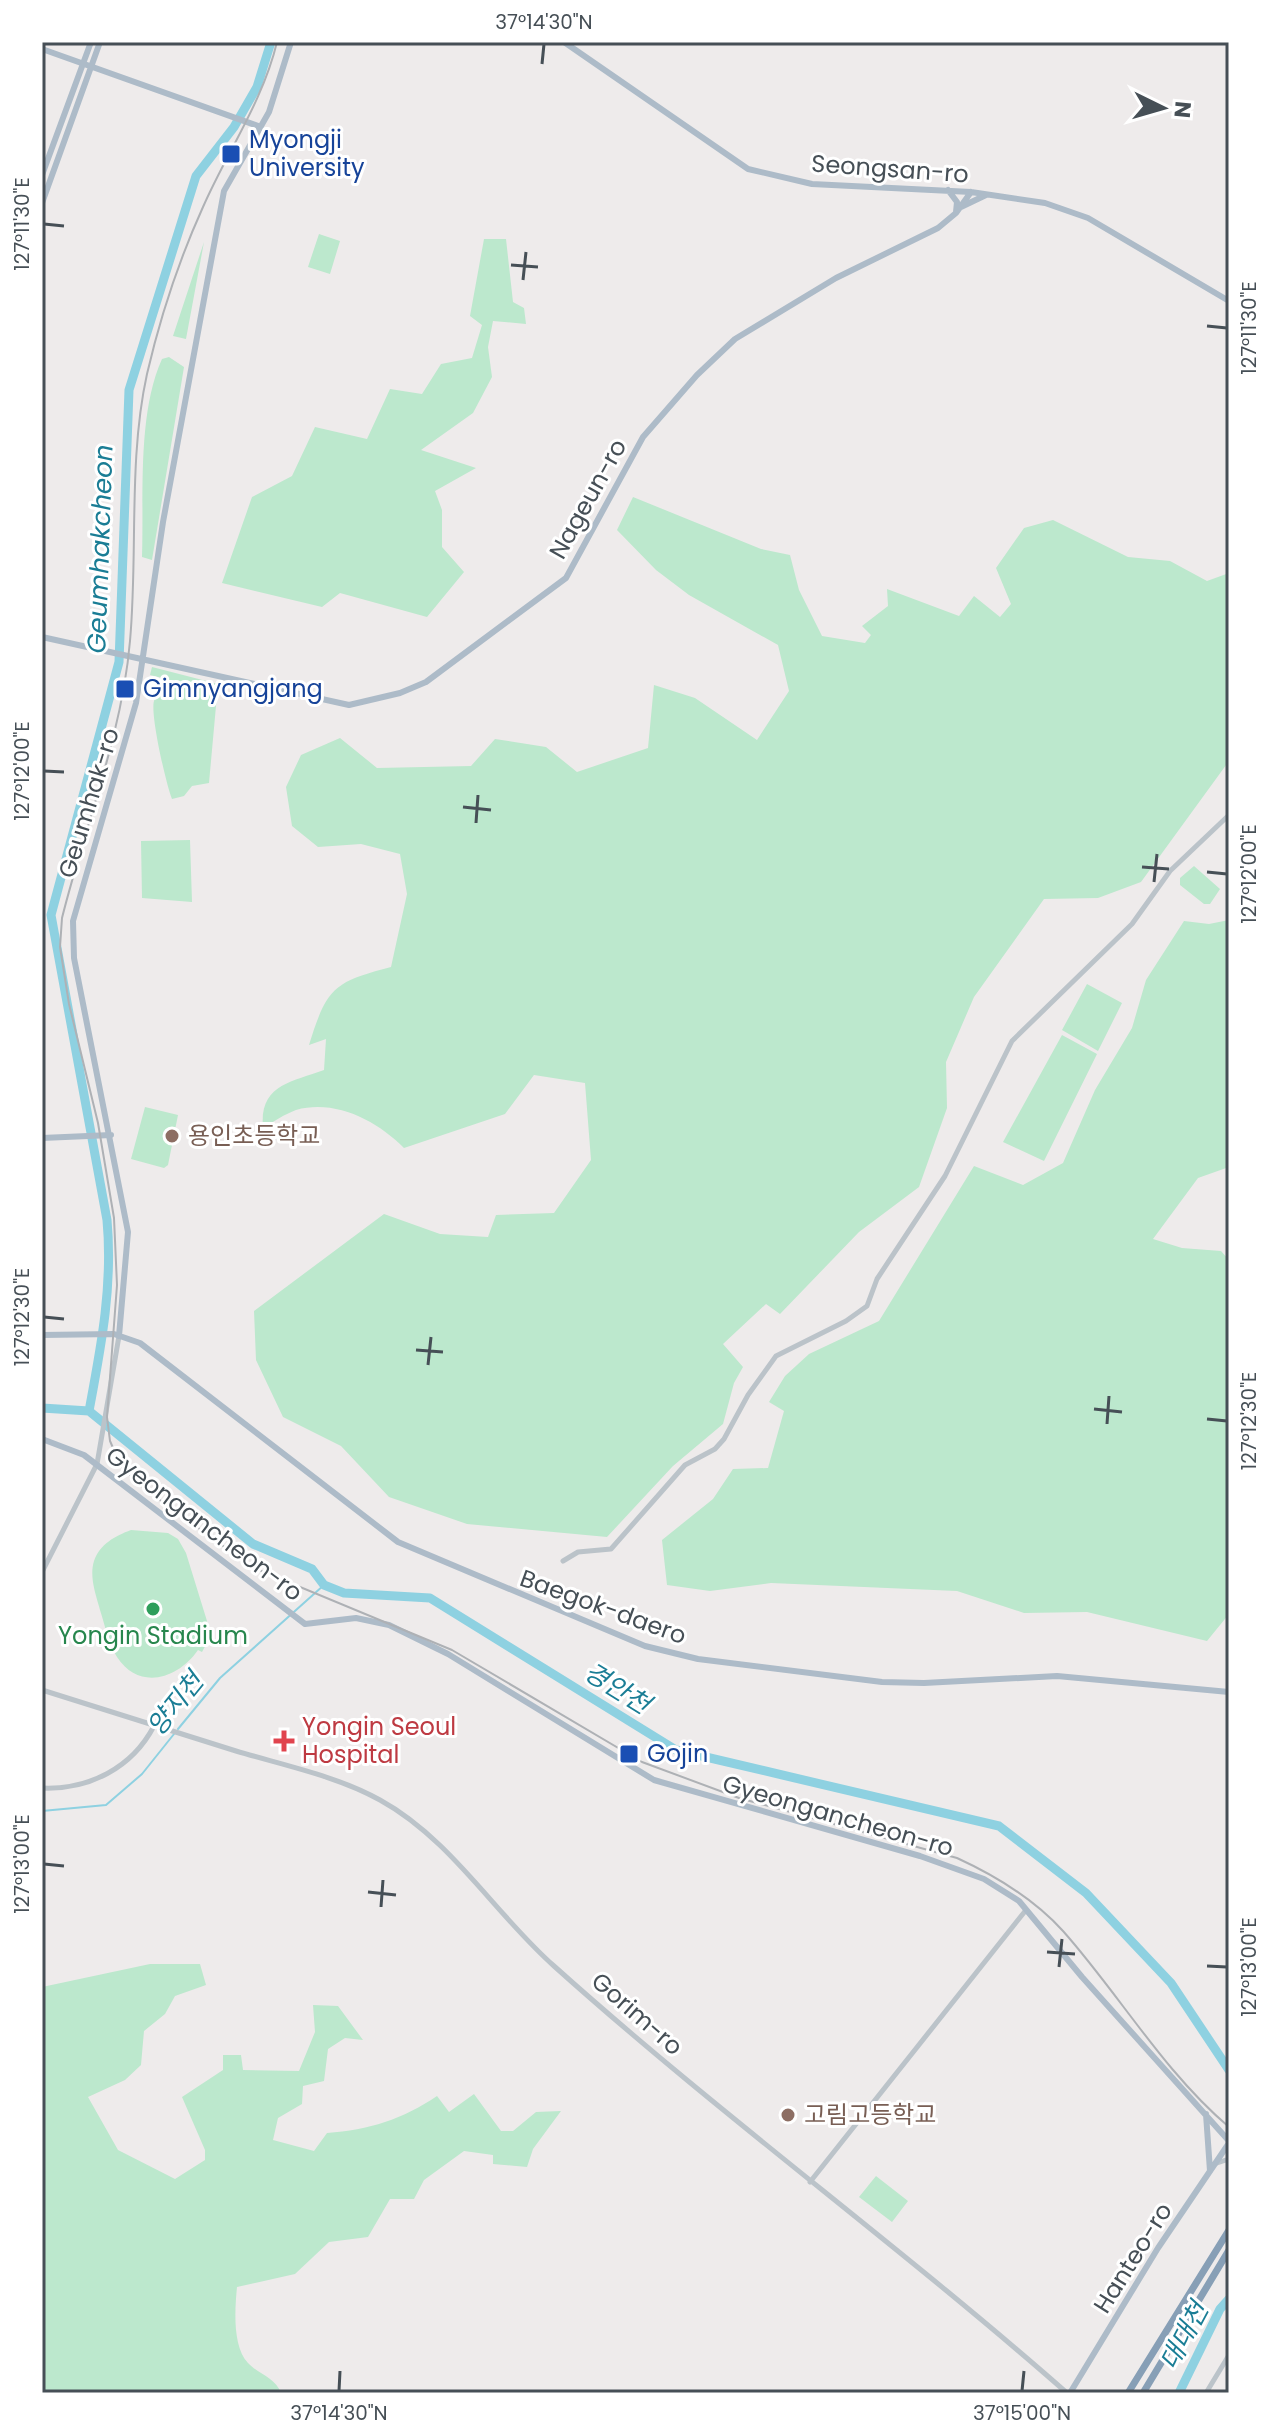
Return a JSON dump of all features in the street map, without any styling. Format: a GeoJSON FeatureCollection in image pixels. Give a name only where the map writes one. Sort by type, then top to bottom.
{"type":"FeatureCollection","features":[{"type":"Feature","properties":{"kind":"highway"},"geometry":{"type":"LineString","coordinates":[[1128,2393],[1229,2230]]}},
{"type":"Feature","properties":{"kind":"highway"},"geometry":{"type":"LineString","coordinates":[[1143,2393],[1229,2250]]}},
{"type":"Feature","properties":{"kind":"main road"},"geometry":{"type":"LineString","coordinates":[[42,175],[91,42]]}},
{"type":"Feature","properties":{"kind":"main road"},"geometry":{"type":"LineString","coordinates":[[42,203],[100,42]]}},
{"type":"Feature","properties":{"kind":"main road","name":"Geumhak-ro"},"geometry":{"type":"LineString","coordinates":[[116,1335],[128,1232],[74,958],[73,921],[128,741],[144,660],[163,522],[224,191],[278,90],[291,42]]}},
{"type":"Feature","properties":{"kind":"main road","name":"Seongsan-ro"},"geometry":{"type":"LineString","coordinates":[[564,42],[748,169],[812,184],[989,193],[1045,203],[1088,218],[1229,301]]}},
{"type":"Feature","properties":{"kind":"main road"},"geometry":{"type":"LineString","coordinates":[[42,49],[258,126]]}},
{"type":"Feature","properties":{"kind":"main road"},"geometry":{"type":"LineString","coordinates":[[948,190],[957,202],[958,210],[989,193]]}},
{"type":"Feature","properties":{"kind":"main road","name":"Nageun-ro"},"geometry":{"type":"LineString","coordinates":[[42,637],[349,705],[400,693],[426,682],[566,578],[643,437],[697,375],[735,339],[836,278],[922,237],[958,210],[971,192]]}},
{"type":"Feature","properties":{"kind":"main road"},"geometry":{"type":"LineString","coordinates":[[42,1138],[109,1135]]}},
{"type":"Feature","properties":{"kind":"main road","name":"Baegok-daero"},"geometry":{"type":"LineString","coordinates":[[42,1335],[116,1335],[155,1354],[398,1542],[645,1646],[698,1659],[882,1682],[924,1683],[1057,1676],[1229,1692]]}},
{"type":"Feature","properties":{"kind":"main road","name":"Gyeongancheon-ro"},"geometry":{"type":"LineString","coordinates":[[42,1439],[56,1441],[97,1460],[305,1624],[356,1618],[389,1625],[461,1661],[654,1780],[950,1866],[1006,1891],[1229,2142]]}},
{"type":"Feature","properties":{"kind":"main road"},"geometry":{"type":"LineString","coordinates":[[1206,2114],[1210,2172]]}},
{"type":"Feature","properties":{"kind":"main road","name":"Hanteo-ro"},"geometry":{"type":"LineString","coordinates":[[1069,2393],[1158,2248],[1229,2142]]}},
{"type":"Feature","properties":{"kind":"street"},"geometry":{"type":"LineString","coordinates":[[563,1561],[578,1552],[611,1549],[685,1465],[715,1449],[724,1439],[748,1395],[776,1356],[846,1321],[867,1306],[877,1279],[945,1176],[1012,1041],[1132,924],[1170,871],[1229,815]]}},
{"type":"Feature","properties":{"kind":"street","name":"Geumhak-ro"},"geometry":{"type":"LineString","coordinates":[[97,1460],[116,1335]]}},
{"type":"Feature","properties":{"kind":"street"},"geometry":{"type":"LineString","coordinates":[[42,1572],[97,1460]]}},
{"type":"Feature","properties":{"kind":"street","name":"Gorim-ro"},"geometry":{"type":"LineString","coordinates":[[42,1690],[322,1777],[378,1798],[409,1818],[552,1964],[810,2182],[971,2308],[1069,2393]]}},
{"type":"Feature","properties":{"kind":"street"},"geometry":{"type":"LineString","coordinates":[[42,1788],[76,1787],[116,1770],[138,1753],[154,1726]]}},
{"type":"Feature","properties":{"kind":"street"},"geometry":{"type":"LineString","coordinates":[[810,2182],[1026,1910]]}},
{"type":"Feature","properties":{"kind":"street"},"geometry":{"type":"LineString","coordinates":[[1216,2163],[1229,2159]]}},
{"type":"Feature","properties":{"kind":"street"},"geometry":{"type":"LineString","coordinates":[[1206,2393],[1229,2355]]}},
{"type":"Feature","properties":{"kind":"green space"},"geometry":{"type":"Polygon","coordinates":[[[319,234],[340,241],[330,274],[308,267],[319,234]]]}},
{"type":"Feature","properties":{"kind":"green space"},"geometry":{"type":"Polygon","coordinates":[[[484,239],[506,239],[513,302],[524,308],[526,324],[493,321],[488,347],[492,377],[473,413],[421,450],[476,468],[435,491],[442,510],[442,547],[464,572],[427,617],[340,593],[322,607],[222,583],[252,497],[292,476],[315,427],[367,439],[390,389],[422,394],[441,364],[472,358],[482,325],[470,316],[484,239]]]}},
{"type":"Feature","properties":{"kind":"green space"},"geometry":{"type":"Polygon","coordinates":[[[204,242],[186,339],[173,336],[204,242]]]}},
{"type":"Feature","properties":{"kind":"green space"},"geometry":{"type":"Polygon","coordinates":[[[169,357],[184,367],[152,560],[142,557],[145,430],[154,381],[162,359],[169,357]]]}},
{"type":"Feature","properties":{"kind":"green space"},"geometry":{"type":"Polygon","coordinates":[[[633,497],[761,549],[790,555],[799,590],[822,636],[865,643],[871,635],[862,626],[888,606],[887,589],[959,616],[974,596],[1000,617],[1011,604],[996,568],[1024,528],[1053,520],[1128,557],[1170,561],[1207,581],[1229,573],[1229,761],[1141,882],[1098,898],[1044,899],[974,997],[946,1062],[947,1108],[919,1187],[859,1232],[780,1314],[766,1304],[723,1344],[743,1367],[734,1383],[723,1424],[673,1466],[607,1537],[467,1524],[389,1497],[341,1446],[283,1417],[256,1360],[254,1311],[384,1214],[440,1234],[488,1237],[496,1215],[554,1213],[591,1160],[585,1083],[534,1075],[505,1114],[404,1148],[369,1121],[341,1110],[311,1107],[296,1110],[263,1128],[266,1102],[272,1094],[289,1082],[324,1070],[326,1039],[309,1045],[321,1010],[335,990],[357,977],[391,967],[407,894],[400,854],[361,844],[318,847],[292,826],[286,787],[301,755],[340,738],[377,768],[471,766],[495,739],[546,747],[577,772],[648,748],[654,685],[695,698],[757,740],[789,691],[778,645],[689,595],[656,570],[617,530],[633,497]]]}},
{"type":"Feature","properties":{"kind":"green space"},"geometry":{"type":"Polygon","coordinates":[[[152,667],[218,684],[209,783],[192,786],[184,796],[172,799],[153,708],[162,678],[150,675],[152,667]]]}},
{"type":"Feature","properties":{"kind":"green space"},"geometry":{"type":"Polygon","coordinates":[[[190,840],[192,902],[142,898],[141,841],[190,840]]]}},
{"type":"Feature","properties":{"kind":"green space"},"geometry":{"type":"Polygon","coordinates":[[[1194,866],[1220,889],[1210,904],[1204,904],[1180,885],[1180,878],[1194,866]]]}},
{"type":"Feature","properties":{"kind":"green space"},"geometry":{"type":"Polygon","coordinates":[[[1229,920],[1229,1167],[1198,1178],[1153,1239],[1182,1248],[1221,1251],[1229,1260],[1229,1614],[1207,1641],[1087,1612],[1024,1613],[957,1591],[771,1583],[710,1591],[667,1585],[662,1540],[713,1499],[733,1469],[768,1468],[784,1411],[769,1402],[785,1376],[809,1354],[879,1321],[974,1166],[1023,1185],[1063,1163],[1095,1090],[1132,1028],[1146,980],[1184,921],[1209,924],[1229,920]]]}},
{"type":"Feature","properties":{"kind":"green space"},"geometry":{"type":"Polygon","coordinates":[[[1087,984],[1122,1003],[1098,1051],[1062,1030],[1087,984]]]}},
{"type":"Feature","properties":{"kind":"green space"},"geometry":{"type":"Polygon","coordinates":[[[1062,1035],[1097,1054],[1044,1161],[1003,1142],[1062,1035]]]}},
{"type":"Feature","properties":{"kind":"green space"},"geometry":{"type":"Polygon","coordinates":[[[145,1107],[178,1115],[168,1165],[164,1168],[131,1159],[145,1107]]]}},
{"type":"Feature","properties":{"kind":"green space","name":"Yongin Stadium"},"geometry":{"type":"Polygon","coordinates":[[[131,1530],[168,1533],[178,1539],[186,1553],[207,1621],[209,1639],[202,1652],[198,1650],[180,1668],[158,1677],[136,1674],[117,1657],[94,1586],[94,1561],[100,1550],[114,1538],[131,1530]]]}},
{"type":"Feature","properties":{"kind":"green space"},"geometry":{"type":"Polygon","coordinates":[[[150,1964],[200,1964],[206,1985],[175,1996],[165,2014],[144,2031],[141,2065],[125,2080],[88,2097],[118,2150],[175,2179],[205,2160],[205,2150],[182,2097],[223,2070],[223,2055],[241,2055],[243,2070],[299,2071],[315,2032],[313,2005],[338,2006],[363,2040],[345,2038],[328,2049],[324,2081],[303,2086],[302,2104],[278,2118],[273,2140],[314,2151],[327,2133],[385,2122],[437,2096],[449,2112],[474,2094],[501,2131],[513,2131],[536,2112],[561,2111],[533,2149],[527,2167],[493,2164],[493,2155],[464,2151],[424,2180],[414,2199],[390,2199],[368,2237],[329,2242],[295,2274],[237,2287],[239,2347],[248,2363],[275,2384],[281,2393],[42,2393],[42,1987],[150,1964]]]}},
{"type":"Feature","properties":{"kind":"green space"},"geometry":{"type":"Polygon","coordinates":[[[876,2176],[908,2201],[892,2222],[859,2197],[876,2176]]]}},
{"type":"Feature","properties":{"kind":"waterway","name":"Geumhakcheon"},"geometry":{"type":"LineString","coordinates":[[89,1411],[107,1293],[107,1220],[51,915],[119,662],[129,390],[196,176],[234,127],[257,87],[271,42]]}},
{"type":"Feature","properties":{"kind":"waterway","name":"경안천"},"geometry":{"type":"LineString","coordinates":[[42,1408],[89,1411],[253,1544],[312,1569],[324,1585],[344,1593],[430,1598],[676,1750],[999,1826],[1086,1893],[1171,1983],[1229,2070]]}},
{"type":"Feature","properties":{"kind":"waterway","name":"양지천"},"geometry":{"type":"LineString","coordinates":[[178,1729],[220,1678],[324,1585]]}},
{"type":"Feature","properties":{"kind":"waterway","name":"양지천"},"geometry":{"type":"LineString","coordinates":[[42,1811],[106,1805],[142,1774],[174,1734]]}},
{"type":"Feature","properties":{"kind":"waterway","name":"대대천"},"geometry":{"type":"LineString","coordinates":[[1179,2393],[1220,2309],[1229,2299]]}},
{"type":"Feature","properties":{"kind":"tram line"},"geometry":{"type":"LineString","coordinates":[[277,42],[254,106],[212,187],[186,248],[152,353],[137,440],[132,608],[126,676],[111,746],[62,918],[60,947],[69,1004],[98,1123],[114,1218],[117,1285],[107,1417],[110,1441],[121,1466],[146,1490],[252,1567],[452,1650],[642,1762],[739,1798],[957,1858],[999,1880],[1040,1909],[1063,1931],[1184,2082],[1229,2127]]}},
{"type":"Feature","properties":{"kind":"place","name":"Myongji University"},"geometry":{"type":"Point","coordinates":[231,154]}},
{"type":"Feature","properties":{"kind":"place","name":"Gimnyangjang"},"geometry":{"type":"Point","coordinates":[125,689]}},
{"type":"Feature","properties":{"kind":"place","name":"용인초등학교"},"geometry":{"type":"Point","coordinates":[172,1136]}},
{"type":"Feature","properties":{"kind":"place","name":"Yongin Stadium"},"geometry":{"type":"Point","coordinates":[153,1609]}},
{"type":"Feature","properties":{"kind":"place","name":"Yongin Seoul Hospital"},"geometry":{"type":"Point","coordinates":[284,1741]}},
{"type":"Feature","properties":{"kind":"place","name":"Gojin"},"geometry":{"type":"Point","coordinates":[629,1754]}},
{"type":"Feature","properties":{"kind":"place","name":"고림고등학교"},"geometry":{"type":"Point","coordinates":[788,2115]}}]}
